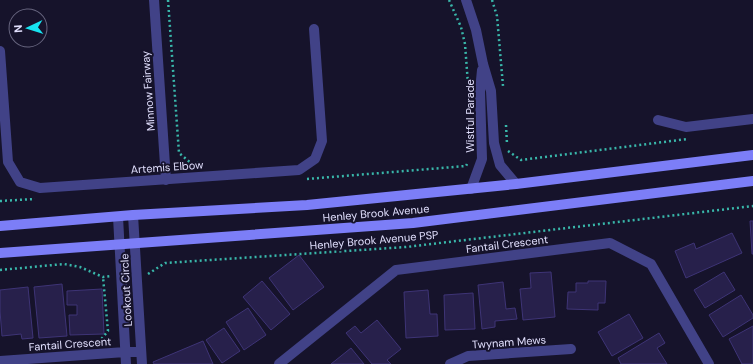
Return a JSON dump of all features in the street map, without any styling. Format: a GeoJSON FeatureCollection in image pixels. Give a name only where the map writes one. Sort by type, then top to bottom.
{"type":"FeatureCollection","features":[{"type":"Feature","properties":{"kind":"main road","name":"Henley Brook Avenue"},"geometry":{"type":"LineString","coordinates":[[0,226],[134,215],[307,205],[516,184],[753,155]]}},
{"type":"Feature","properties":{"kind":"main road","name":"Henley Brook Avenue"},"geometry":{"type":"LineString","coordinates":[[0,253],[413,223],[753,181]]}},
{"type":"Feature","properties":{"kind":"street","name":"Minnow Fairway"},"geometry":{"type":"LineString","coordinates":[[154,0],[166,180]]}},
{"type":"Feature","properties":{"kind":"street","name":"Wistful Parade"},"geometry":{"type":"LineString","coordinates":[[466,0],[476,30],[482,64],[491,90],[494,143],[500,165],[516,184]]}},
{"type":"Feature","properties":{"kind":"street","name":"Artemis Elbow"},"geometry":{"type":"LineString","coordinates":[[0,51],[8,162],[20,182],[40,188],[166,180],[299,170],[315,159],[322,141],[314,29]]}},
{"type":"Feature","properties":{"kind":"street","name":"Wistful Parade"},"geometry":{"type":"LineString","coordinates":[[471,189],[482,159],[480,91],[482,64]]}},
{"type":"Feature","properties":{"kind":"street"},"geometry":{"type":"LineString","coordinates":[[658,120],[686,127],[753,119]]}},
{"type":"Feature","properties":{"kind":"street","name":"Lookout Circle"},"geometry":{"type":"LineString","coordinates":[[134,215],[142,364]]}},
{"type":"Feature","properties":{"kind":"street","name":"Lookout Circle"},"geometry":{"type":"LineString","coordinates":[[118,217],[126,364]]}},
{"type":"Feature","properties":{"kind":"street","name":"Fantail Crescent"},"geometry":{"type":"LineString","coordinates":[[279,364],[396,270],[610,243],[651,264],[709,364]]}},
{"type":"Feature","properties":{"kind":"street","name":"Twynam Mews"},"geometry":{"type":"LineString","coordinates":[[450,364],[468,356],[571,349]]}},
{"type":"Feature","properties":{"kind":"street","name":"Fantail Crescent"},"geometry":{"type":"LineString","coordinates":[[0,361],[104,353],[141,352]]}},
{"type":"Feature","properties":{"kind":"path"},"geometry":{"type":"LineString","coordinates":[[168,0],[179,152],[192,164],[198,163],[199,177]]}},
{"type":"Feature","properties":{"kind":"path"},"geometry":{"type":"LineString","coordinates":[[492,0],[497,16],[503,87]]}},
{"type":"Feature","properties":{"kind":"path"},"geometry":{"type":"LineString","coordinates":[[505,119],[508,151],[521,160],[691,139]]}},
{"type":"Feature","properties":{"kind":"path","name":"Henley Brook Avenue PSP"},"geometry":{"type":"LineString","coordinates":[[137,274],[148,274],[165,263],[406,247],[753,206]]}},
{"type":"Feature","properties":{"kind":"path"},"geometry":{"type":"LineString","coordinates":[[0,270],[64,264],[80,267],[103,277],[121,276]]}},
{"type":"Feature","properties":{"kind":"path"},"geometry":{"type":"LineString","coordinates":[[103,277],[108,331],[99,342],[104,348],[104,353]]}},
{"type":"Feature","properties":{"kind":"building"},"geometry":{"type":"Polygon","coordinates":[[[750,221],[753,221],[753,254],[752,254],[750,221]]]}},
{"type":"Feature","properties":{"kind":"building"},"geometry":{"type":"Polygon","coordinates":[[[732,233],[742,253],[686,278],[675,251],[694,243],[696,249],[732,233]]]}},
{"type":"Feature","properties":{"kind":"building"},"geometry":{"type":"Polygon","coordinates":[[[299,255],[324,287],[293,310],[269,278],[299,255]]]}},
{"type":"Feature","properties":{"kind":"building"},"geometry":{"type":"Polygon","coordinates":[[[551,272],[555,317],[523,320],[520,289],[531,288],[530,273],[551,272]]]}},
{"type":"Feature","properties":{"kind":"building"},"geometry":{"type":"Polygon","coordinates":[[[724,272],[735,290],[705,308],[694,290],[724,272]]]}},
{"type":"Feature","properties":{"kind":"building"},"geometry":{"type":"Polygon","coordinates":[[[262,281],[290,314],[271,330],[243,297],[262,281]]]}},
{"type":"Feature","properties":{"kind":"building"},"geometry":{"type":"Polygon","coordinates":[[[588,281],[606,281],[605,303],[598,303],[598,310],[567,309],[568,292],[576,292],[576,283],[588,283],[588,281]]]}},
{"type":"Feature","properties":{"kind":"building"},"geometry":{"type":"Polygon","coordinates":[[[503,282],[506,309],[515,308],[517,319],[495,321],[495,327],[482,329],[478,285],[503,282]]]}},
{"type":"Feature","properties":{"kind":"building"},"geometry":{"type":"Polygon","coordinates":[[[62,284],[67,336],[39,338],[34,287],[62,284]]]}},
{"type":"Feature","properties":{"kind":"building"},"geometry":{"type":"Polygon","coordinates":[[[28,287],[33,338],[22,339],[21,334],[2,336],[0,290],[28,287]]]}},
{"type":"Feature","properties":{"kind":"building"},"geometry":{"type":"Polygon","coordinates":[[[102,289],[104,334],[70,335],[69,315],[77,315],[77,305],[67,305],[67,291],[102,289]]]}},
{"type":"Feature","properties":{"kind":"building"},"geometry":{"type":"Polygon","coordinates":[[[428,290],[430,314],[437,314],[438,336],[406,338],[404,292],[428,290]]]}},
{"type":"Feature","properties":{"kind":"building"},"geometry":{"type":"Polygon","coordinates":[[[473,293],[475,329],[445,330],[444,295],[473,293]]]}},
{"type":"Feature","properties":{"kind":"building"},"geometry":{"type":"Polygon","coordinates":[[[741,295],[753,315],[753,318],[723,337],[709,315],[741,295]]]}},
{"type":"Feature","properties":{"kind":"building"},"geometry":{"type":"Polygon","coordinates":[[[248,308],[266,335],[244,350],[226,322],[248,308]]]}},
{"type":"Feature","properties":{"kind":"building"},"geometry":{"type":"Polygon","coordinates":[[[629,314],[643,338],[612,356],[598,332],[629,314]]]}},
{"type":"Feature","properties":{"kind":"building"},"geometry":{"type":"Polygon","coordinates":[[[377,320],[401,349],[387,360],[391,364],[372,364],[346,333],[355,326],[361,333],[377,320]]]}},
{"type":"Feature","properties":{"kind":"building"},"geometry":{"type":"Polygon","coordinates":[[[753,326],[753,364],[742,364],[729,339],[753,326]]]}},
{"type":"Feature","properties":{"kind":"building"},"geometry":{"type":"Polygon","coordinates":[[[224,328],[240,351],[222,363],[206,340],[224,328]]]}},
{"type":"Feature","properties":{"kind":"building"},"geometry":{"type":"Polygon","coordinates":[[[659,333],[665,343],[657,348],[667,364],[621,364],[618,358],[659,333]]]}},
{"type":"Feature","properties":{"kind":"building"},"geometry":{"type":"Polygon","coordinates":[[[203,341],[213,364],[154,364],[153,362],[203,341]]]}},
{"type":"Feature","properties":{"kind":"building"},"geometry":{"type":"Polygon","coordinates":[[[351,348],[364,364],[331,364],[351,348]]]}}]}
